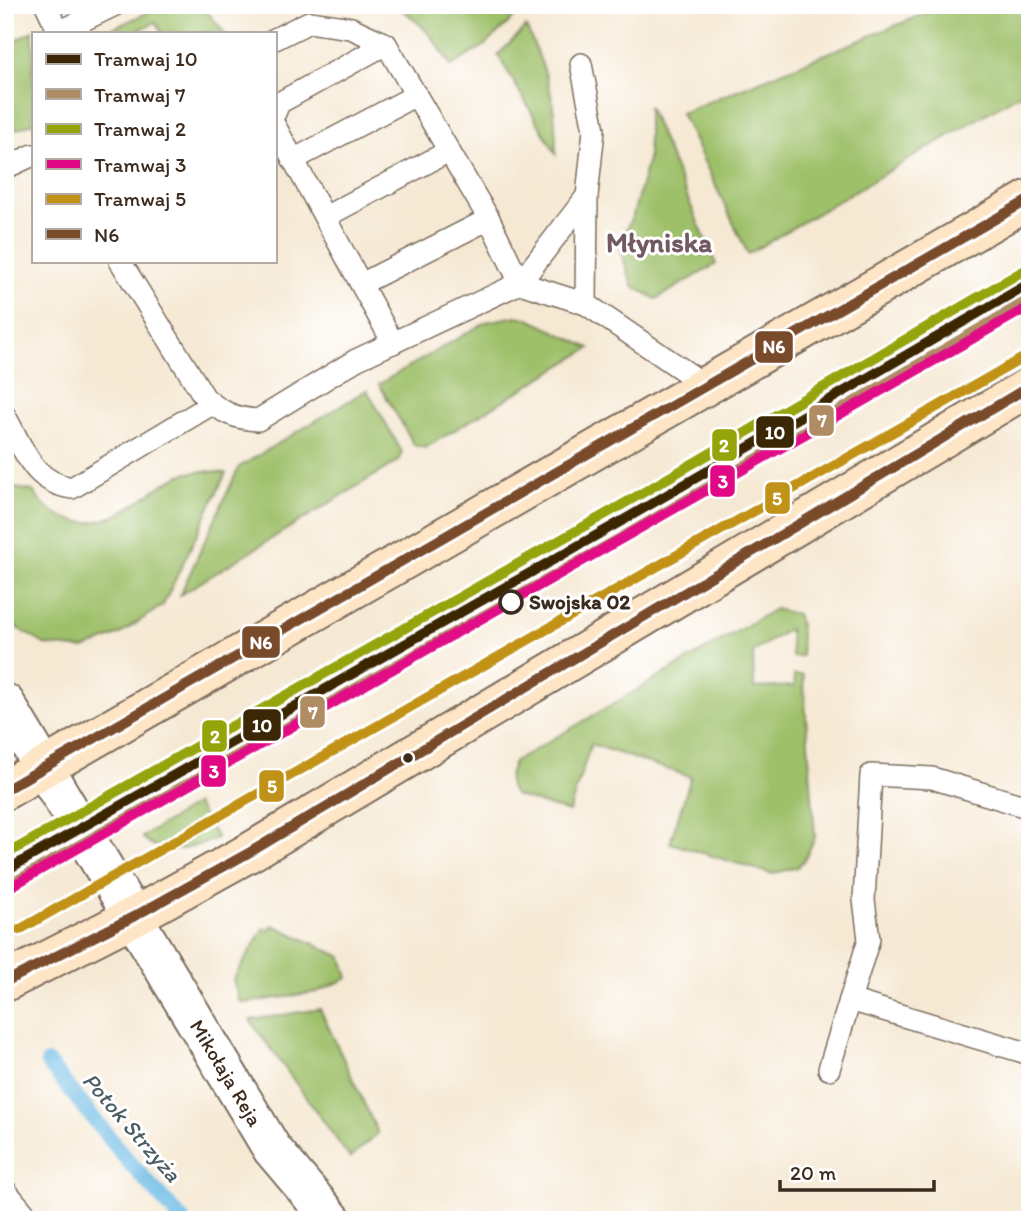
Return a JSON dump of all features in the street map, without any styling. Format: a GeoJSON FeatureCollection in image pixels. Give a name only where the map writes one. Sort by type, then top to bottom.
{"type":"FeatureCollection","features":[{"type":"Feature","properties":{"kind":"main road"},"geometry":{"type":"LineString","coordinates":[[5,790],[1030,199]]}},
{"type":"Feature","properties":{"kind":"main road"},"geometry":{"type":"LineString","coordinates":[[5,982],[133,917],[252,851],[1030,386]]}},
{"type":"Feature","properties":{"kind":"street","name":"Mikołaja Reja"},"geometry":{"type":"LineString","coordinates":[[5,703],[272,1149],[331,1220]]}},
{"type":"Feature","properties":{"kind":"lane"},"geometry":{"type":"LineString","coordinates":[[46,5],[59,32],[115,5]]}},
{"type":"Feature","properties":{"kind":"lane"},"geometry":{"type":"LineString","coordinates":[[276,38],[309,22],[351,28],[386,44],[489,219],[520,283],[586,304],[705,386]]}},
{"type":"Feature","properties":{"kind":"lane"},"geometry":{"type":"LineString","coordinates":[[276,110],[279,103],[386,44]]}},
{"type":"Feature","properties":{"kind":"lane"},"geometry":{"type":"LineString","coordinates":[[581,64],[594,130],[587,196],[586,304]]}},
{"type":"Feature","properties":{"kind":"lane"},"geometry":{"type":"LineString","coordinates":[[293,160],[416,95]]}},
{"type":"Feature","properties":{"kind":"lane"},"geometry":{"type":"LineString","coordinates":[[276,128],[393,343]]}},
{"type":"Feature","properties":{"kind":"lane"},"geometry":{"type":"LineString","coordinates":[[325,217],[449,151]]}},
{"type":"Feature","properties":{"kind":"lane"},"geometry":{"type":"LineString","coordinates":[[5,168],[32,155]]}},
{"type":"Feature","properties":{"kind":"lane"},"geometry":{"type":"LineString","coordinates":[[121,262],[205,398],[243,420],[258,420],[356,360],[520,283],[587,196]]}},
{"type":"Feature","properties":{"kind":"lane"},"geometry":{"type":"LineString","coordinates":[[361,284],[489,219]]}},
{"type":"Feature","properties":{"kind":"lane"},"geometry":{"type":"LineString","coordinates":[[5,416],[38,473],[52,485],[72,488],[212,404]]}},
{"type":"Feature","properties":{"kind":"lane"},"geometry":{"type":"LineString","coordinates":[[829,1069],[869,939],[864,900],[871,775],[932,778],[1030,808]]}},
{"type":"Feature","properties":{"kind":"lane"},"geometry":{"type":"LineString","coordinates":[[850,1000],[1030,1054]]}},
{"type":"Feature","properties":{"kind":"lane"},"geometry":{"type":"LineString","coordinates":[[5,1190],[30,1220]]}},
{"type":"Feature","properties":{"kind":"green space"},"geometry":{"type":"Polygon","coordinates":[[[165,5],[201,5],[224,32],[161,32],[156,22],[135,32],[104,32],[165,5]]]}},
{"type":"Feature","properties":{"kind":"green space"},"geometry":{"type":"Polygon","coordinates":[[[395,5],[519,5],[522,10],[484,46],[451,66],[427,32],[395,5]]]}},
{"type":"Feature","properties":{"kind":"green space"},"geometry":{"type":"Polygon","coordinates":[[[946,5],[1030,5],[1030,88],[748,254],[681,113],[946,5]]]}},
{"type":"Feature","properties":{"kind":"green space"},"geometry":{"type":"Polygon","coordinates":[[[526,27],[550,89],[555,118],[556,154],[498,55],[526,27]]]}},
{"type":"Feature","properties":{"kind":"green space"},"geometry":{"type":"Polygon","coordinates":[[[33,31],[32,123],[5,133],[5,46],[33,31]]]}},
{"type":"Feature","properties":{"kind":"green space"},"geometry":{"type":"Polygon","coordinates":[[[648,106],[716,264],[656,299],[633,286],[621,253],[624,234],[633,215],[648,159],[648,106]]]}},
{"type":"Feature","properties":{"kind":"green space"},"geometry":{"type":"Polygon","coordinates":[[[516,316],[527,318],[590,348],[425,448],[414,445],[379,384],[486,322],[516,316]]]}},
{"type":"Feature","properties":{"kind":"green space"},"geometry":{"type":"Polygon","coordinates":[[[367,390],[402,452],[398,461],[180,595],[239,467],[367,390]]]}},
{"type":"Feature","properties":{"kind":"green space"},"geometry":{"type":"Polygon","coordinates":[[[206,471],[226,473],[163,605],[120,634],[84,649],[46,645],[14,626],[5,612],[5,486],[33,491],[45,506],[54,512],[71,520],[88,522],[117,515],[170,480],[184,474],[206,471]]]}},
{"type":"Feature","properties":{"kind":"green space"},"geometry":{"type":"Polygon","coordinates":[[[775,609],[796,614],[800,625],[802,656],[792,657],[789,629],[753,652],[754,688],[795,686],[794,675],[803,675],[815,837],[805,859],[797,867],[772,874],[670,843],[691,777],[591,744],[569,812],[514,795],[509,778],[514,762],[775,609]]]}},
{"type":"Feature","properties":{"kind":"green space"},"geometry":{"type":"Polygon","coordinates":[[[196,804],[217,838],[188,848],[169,850],[159,848],[142,837],[196,804]]]}},
{"type":"Feature","properties":{"kind":"green space"},"geometry":{"type":"Polygon","coordinates":[[[273,925],[342,957],[348,978],[317,992],[245,1003],[239,1001],[233,980],[264,928],[269,931],[273,925]]]}},
{"type":"Feature","properties":{"kind":"green space"},"geometry":{"type":"Polygon","coordinates":[[[320,1009],[378,1133],[350,1158],[250,1020],[320,1009]]]}},
{"type":"Feature","properties":{"kind":"waterway","name":"Potok Strzyża"},"geometry":{"type":"LineString","coordinates":[[48,1063],[130,1163],[182,1220]]}},
{"type":"Feature","properties":{"kind":"tram line","name":"2"},"geometry":{"type":"LineString","coordinates":[[5,855],[620,506],[1023,271]]}},
{"type":"Feature","properties":{"kind":"tram line","name":"10"},"geometry":{"type":"LineString","coordinates":[[5,871],[627,518],[1030,283]]}},
{"type":"Feature","properties":{"kind":"tram line","name":"7"},"geometry":{"type":"LineString","coordinates":[[12,883],[634,530],[1030,299]]}},
{"type":"Feature","properties":{"kind":"tram line","name":"3"},"geometry":{"type":"LineString","coordinates":[[5,890],[1023,310]]}},
{"type":"Feature","properties":{"kind":"tram line","name":"5"},"geometry":{"type":"LineString","coordinates":[[19,930],[1030,354]]}},
{"type":"Feature","properties":{"kind":"transit line","name":"N6"},"geometry":{"type":"LineString","coordinates":[[5,790],[1030,199]]}},
{"type":"Feature","properties":{"kind":"transit line","name":"N6"},"geometry":{"type":"LineString","coordinates":[[5,982],[133,917],[252,851],[1030,386]]}},
{"type":"Feature","properties":{"kind":"place","name":"Swojska 02"},"geometry":{"type":"Point","coordinates":[511,602]}},
{"type":"Feature","properties":{"kind":"district","name":"Młyniska"},"geometry":{"type":"Point","coordinates":[659,242]}}]}
